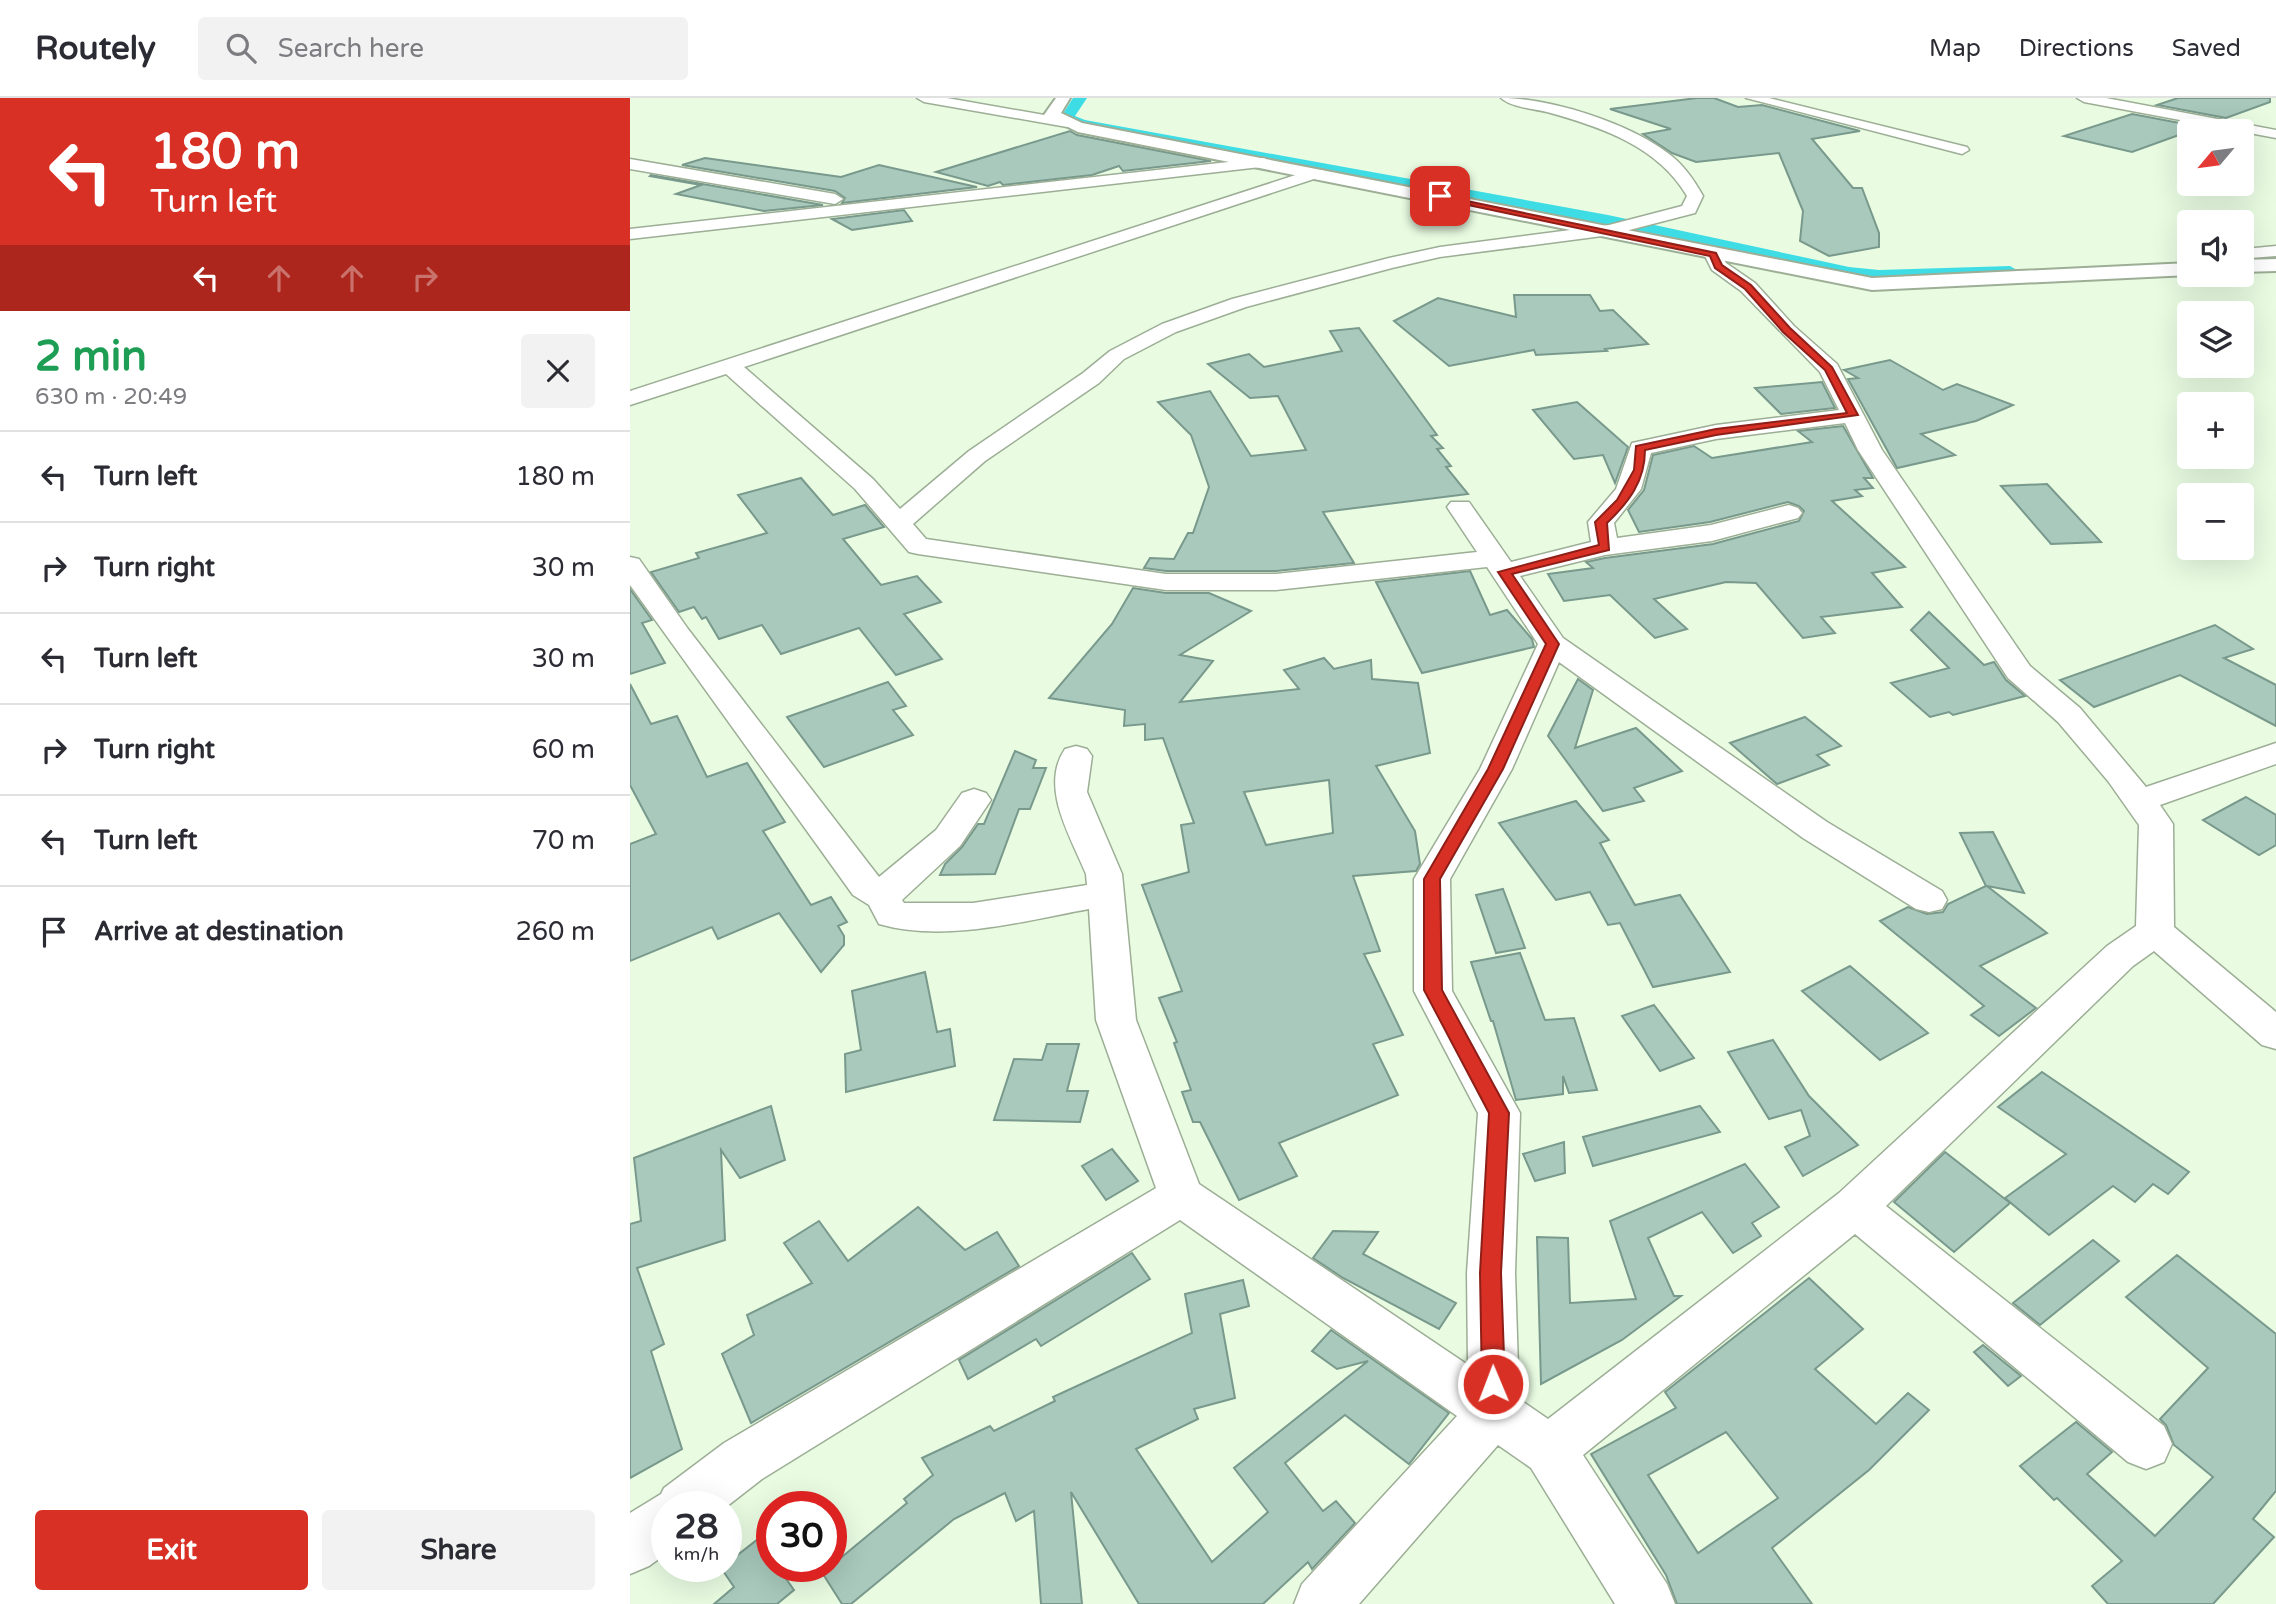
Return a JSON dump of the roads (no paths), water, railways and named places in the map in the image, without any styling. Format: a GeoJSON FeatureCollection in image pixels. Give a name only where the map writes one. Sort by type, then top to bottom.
{"type":"FeatureCollection","features":[{"type":"Feature","properties":{"kind":"street"},"geometry":{"type":"LineString","coordinates":[[924,98],[1067,123],[1317,173],[1623,226],[1713,254],[1872,284],[2177,270]]}},
{"type":"Feature","properties":{"kind":"street"},"geometry":{"type":"LineString","coordinates":[[1063,98],[1052,115],[1067,123]]}},
{"type":"Feature","properties":{"kind":"street"},"geometry":{"type":"LineString","coordinates":[[898,524],[977,456],[1091,378],[1117,355],[1169,328],[1239,303],[1388,263],[1440,252],[1623,226],[1689,209],[1695,196],[1689,180],[1654,152],[1628,136],[1559,109],[1508,98]]}},
{"type":"Feature","properties":{"kind":"street"},"geometry":{"type":"LineString","coordinates":[[1753,98],[1962,150]]}},
{"type":"Feature","properties":{"kind":"street"},"geometry":{"type":"LineString","coordinates":[[2084,98],[2276,134]]}},
{"type":"Feature","properties":{"kind":"street"},"geometry":{"type":"LineString","coordinates":[[2150,98],[2251,114]]}},
{"type":"Feature","properties":{"kind":"street"},"geometry":{"type":"LineString","coordinates":[[630,234],[1264,163]]}},
{"type":"Feature","properties":{"kind":"street"},"geometry":{"type":"LineString","coordinates":[[630,164],[876,206]]}},
{"type":"Feature","properties":{"kind":"street"},"geometry":{"type":"LineString","coordinates":[[630,398],[1317,173]]}},
{"type":"Feature","properties":{"kind":"street"},"geometry":{"type":"LineString","coordinates":[[2254,257],[2276,251]]}},
{"type":"Feature","properties":{"kind":"street"},"geometry":{"type":"LineString","coordinates":[[1713,254],[1718,266],[1748,287],[1787,330],[1829,369],[1870,450],[2019,672],[2069,715],[2120,774],[2156,824],[2155,932]]}},
{"type":"Feature","properties":{"kind":"street"},"geometry":{"type":"LineString","coordinates":[[2254,261],[2276,265]]}},
{"type":"Feature","properties":{"kind":"street"},"geometry":{"type":"LineString","coordinates":[[731,367],[864,484],[918,546],[1166,582],[1276,582],[1499,565],[1712,533],[1789,513]]}},
{"type":"Feature","properties":{"kind":"street"},"geometry":{"type":"LineString","coordinates":[[1605,547],[1601,522],[1622,502],[1639,470],[1640,448],[1716,432],[1853,415]]}},
{"type":"Feature","properties":{"kind":"street"},"geometry":{"type":"LineString","coordinates":[[1460,507],[1553,644],[1815,830],[1929,900]]}},
{"type":"Feature","properties":{"kind":"street"},"geometry":{"type":"LineString","coordinates":[[630,565],[678,635],[866,886],[883,897],[892,915],[926,919],[984,914],[1106,894]]}},
{"type":"Feature","properties":{"kind":"street"},"geometry":{"type":"LineString","coordinates":[[1322,1604],[1494,1412],[1491,1273],[1499,1113],[1433,990],[1432,879],[1496,769],[1553,644]]}},
{"type":"Feature","properties":{"kind":"street"},"geometry":{"type":"LineString","coordinates":[[2139,801],[2276,753]]}},
{"type":"Feature","properties":{"kind":"street"},"geometry":{"type":"LineString","coordinates":[[1076,755],[1070,792],[1104,874],[1116,1020],[1181,1196],[1549,1450],[1647,1604]]}},
{"type":"Feature","properties":{"kind":"street"},"geometry":{"type":"LineString","coordinates":[[883,897],[948,838],[974,800]]}},
{"type":"Feature","properties":{"kind":"street"},"geometry":{"type":"LineString","coordinates":[[2155,932],[2276,1034]]}},
{"type":"Feature","properties":{"kind":"street"},"geometry":{"type":"LineString","coordinates":[[1549,1450],[1855,1207],[2120,956],[2155,932]]}},
{"type":"Feature","properties":{"kind":"street"},"geometry":{"type":"LineString","coordinates":[[704,1491],[743,1461],[1181,1196]]}},
{"type":"Feature","properties":{"kind":"street"},"geometry":{"type":"LineString","coordinates":[[1855,1207],[2146,1444]]}},
{"type":"Feature","properties":{"kind":"waterway"},"geometry":{"type":"LineString","coordinates":[[1080,98],[1067,118],[1081,124],[1608,220],[1849,273],[1879,276],[2010,272]]}}]}
